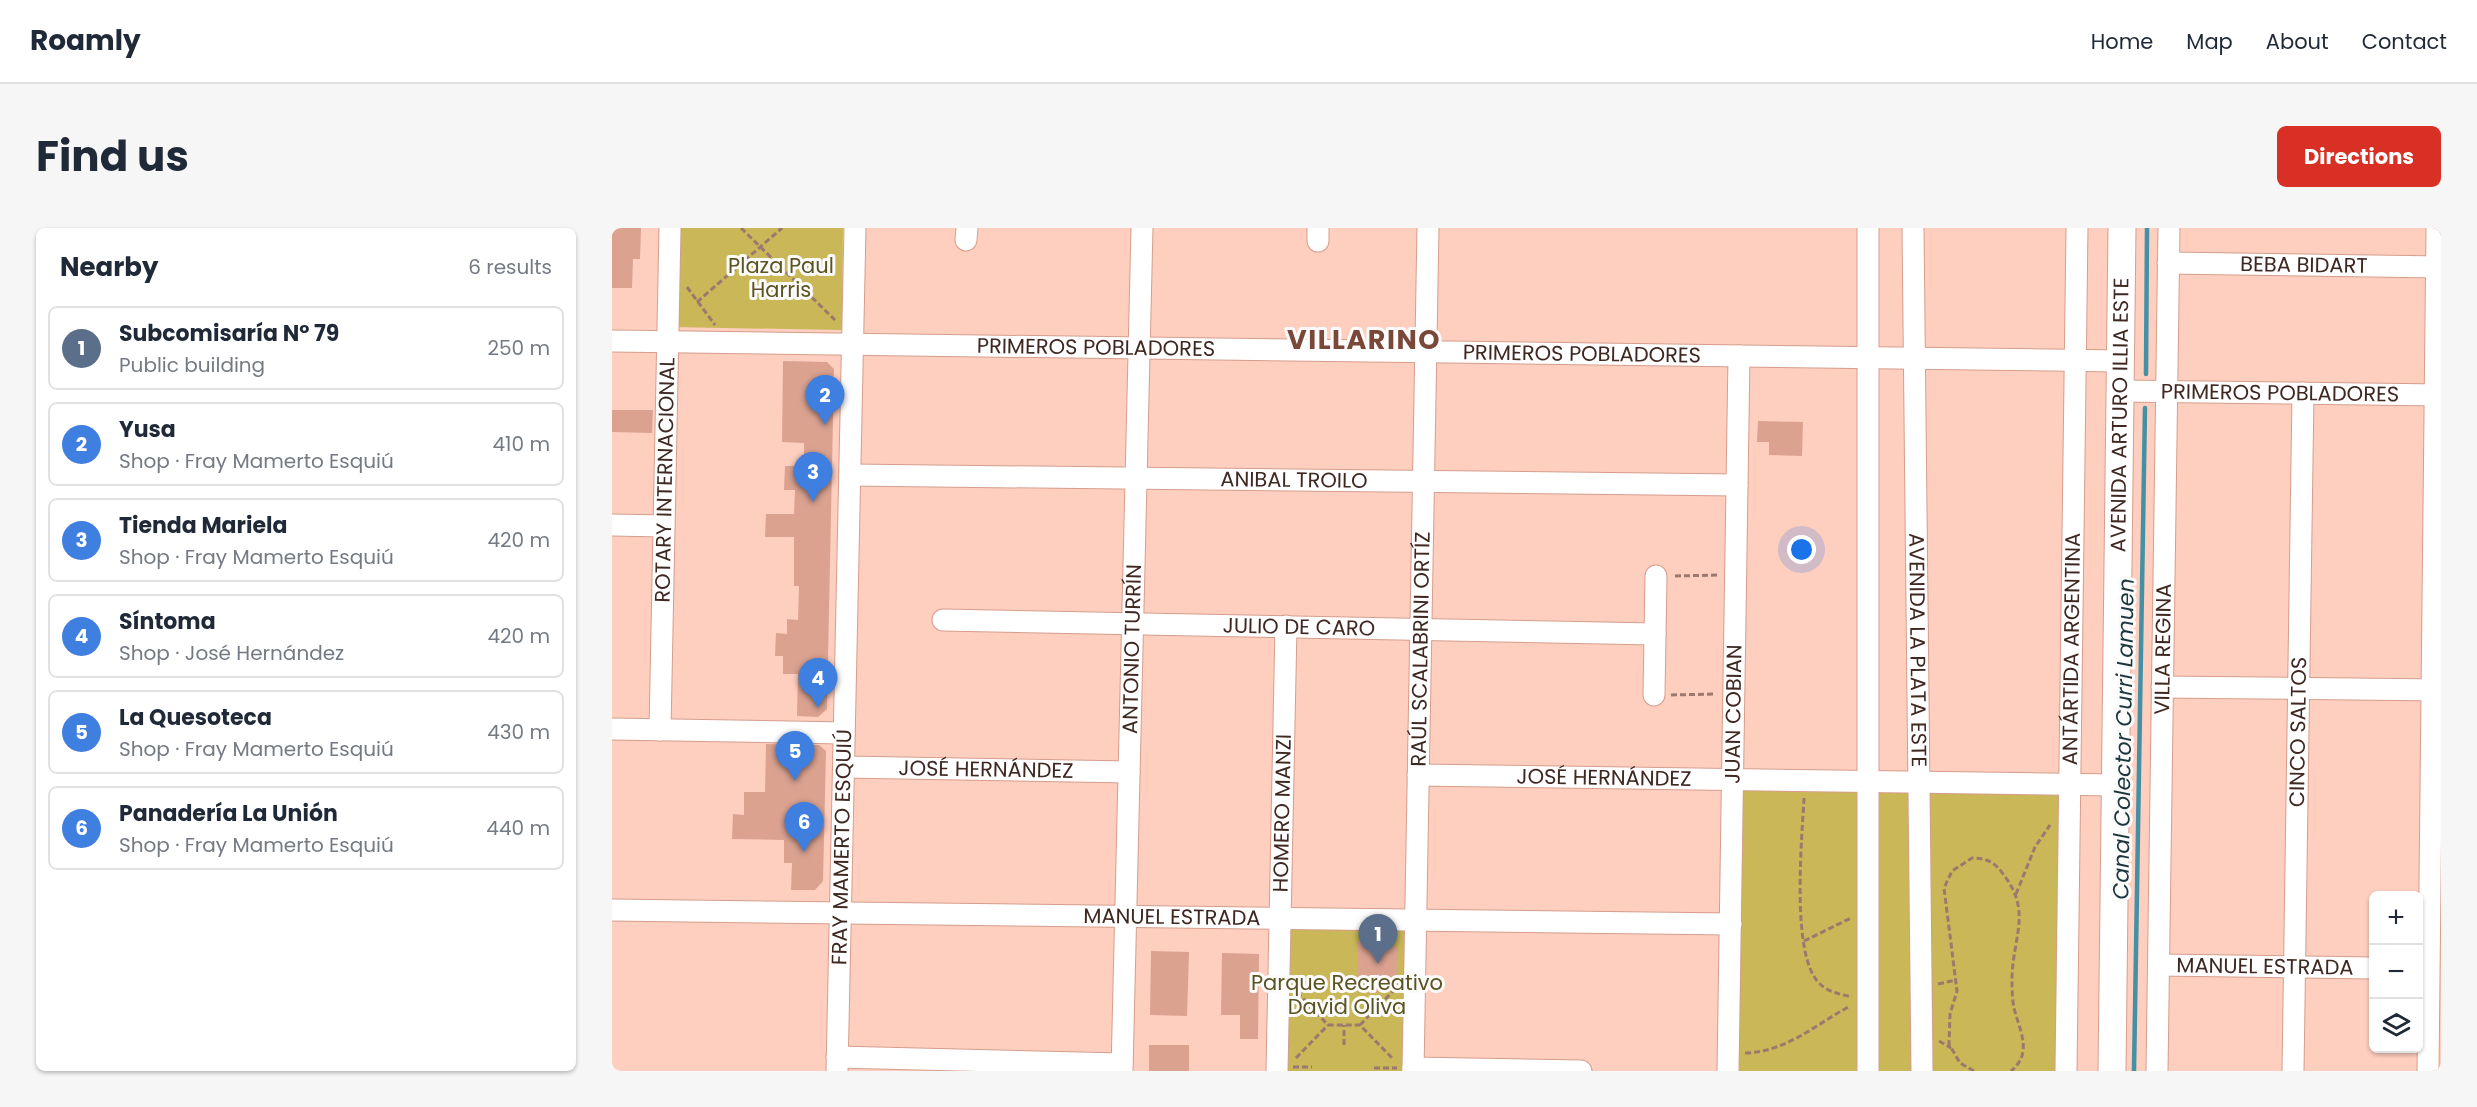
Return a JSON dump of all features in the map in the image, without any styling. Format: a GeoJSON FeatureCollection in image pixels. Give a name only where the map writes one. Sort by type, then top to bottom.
{"type":"FeatureCollection","features":[{"type":"Feature","properties":{"kind":"main road","name":"AVENIDA ARTURO ILLIA ESTE"},"geometry":{"type":"LineString","coordinates":[[2112,1071],[2122,228]]}},
{"type":"Feature","properties":{"kind":"street","name":"ROTARY INTERNACIONAL"},"geometry":{"type":"LineString","coordinates":[[660,730],[670,228]]}},
{"type":"Feature","properties":{"kind":"street","name":"FRAY MAMERTO ESQUIÚ"},"geometry":{"type":"LineString","coordinates":[[837,1064],[855,228]]}},
{"type":"Feature","properties":{"kind":"street","name":"ANTONIO TURRÍN"},"geometry":{"type":"LineString","coordinates":[[1122,1068],[1142,228]]}},
{"type":"Feature","properties":{"kind":"street","name":"RAÚL SCALABRINI ORTÍZ"},"geometry":{"type":"LineString","coordinates":[[1413,1070],[1428,228]]}},
{"type":"Feature","properties":{"kind":"street"},"geometry":{"type":"LineString","coordinates":[[1868,228],[1869,910],[1866,998],[1868,1071]]}},
{"type":"Feature","properties":{"kind":"street","name":"AVENIDA LA PLATA ESTE"},"geometry":{"type":"LineString","coordinates":[[1913,228],[1922,1071]]}},
{"type":"Feature","properties":{"kind":"street","name":"ANTÁRTIDA ARGENTINA"},"geometry":{"type":"LineString","coordinates":[[2066,1071],[2077,228]]}},
{"type":"Feature","properties":{"kind":"street","name":"VILLA REGINA"},"geometry":{"type":"LineString","coordinates":[[2157,1071],[2169,228]]}},
{"type":"Feature","properties":{"kind":"street"},"geometry":{"type":"LineString","coordinates":[[2428,1071],[2437,690],[2439,267],[2437,228]]}},
{"type":"Feature","properties":{"kind":"street","name":"BEBA BIDART"},"geometry":{"type":"LineString","coordinates":[[2168,263],[2439,267]]}},
{"type":"Feature","properties":{"kind":"street","name":"PRIMEROS POBLADORES"},"geometry":{"type":"LineString","coordinates":[[612,341],[2120,361]]}},
{"type":"Feature","properties":{"kind":"street","name":"JUAN COBIAN"},"geometry":{"type":"LineString","coordinates":[[1733,1062],[1731,924],[1739,356]]}},
{"type":"Feature","properties":{"kind":"street","name":"PRIMEROS POBLADORES"},"geometry":{"type":"LineString","coordinates":[[2120,391],[2438,395]]}},
{"type":"Feature","properties":{"kind":"street","name":"CINCO SALTOS"},"geometry":{"type":"LineString","coordinates":[[2294,1071],[2303,393]]}},
{"type":"Feature","properties":{"kind":"street","name":"ANIBAL TROILO"},"geometry":{"type":"LineString","coordinates":[[850,476],[1737,485]]}},
{"type":"Feature","properties":{"kind":"street"},"geometry":{"type":"LineString","coordinates":[[612,525],[664,526]]}},
{"type":"Feature","properties":{"kind":"street"},"geometry":{"type":"LineString","coordinates":[[1654,695],[1656,576]]}},
{"type":"Feature","properties":{"kind":"street","name":"JULIO DE CARO"},"geometry":{"type":"LineString","coordinates":[[943,620],[1655,634]]}},
{"type":"Feature","properties":{"kind":"street","name":"HOMERO MANZI"},"geometry":{"type":"LineString","coordinates":[[1285,1070],[1280,918],[1286,626]]}},
{"type":"Feature","properties":{"kind":"street"},"geometry":{"type":"LineString","coordinates":[[2162,687],[2437,690]]}},
{"type":"Feature","properties":{"kind":"street"},"geometry":{"type":"LineString","coordinates":[[612,729],[844,733]]}},
{"type":"Feature","properties":{"kind":"street","name":"JOSÉ HERNÁNDEZ"},"geometry":{"type":"LineString","coordinates":[[844,766],[1129,772]]}},
{"type":"Feature","properties":{"kind":"street","name":"JOSÉ HERNÁNDEZ"},"geometry":{"type":"LineString","coordinates":[[1418,775],[2115,785]]}},
{"type":"Feature","properties":{"kind":"street","name":"MANUEL ESTRADA"},"geometry":{"type":"LineString","coordinates":[[612,910],[1731,924]]}},
{"type":"Feature","properties":{"kind":"street","name":"MANUEL ESTRADA"},"geometry":{"type":"LineString","coordinates":[[2158,964],[2369,968]]}},
{"type":"Feature","properties":{"kind":"street"},"geometry":{"type":"LineString","coordinates":[[837,1064],[1122,1068]]}},
{"type":"Feature","properties":{"kind":"street"},"geometry":{"type":"LineString","coordinates":[[1413,1070],[1581,1071]]}},
{"type":"Feature","properties":{"kind":"path"},"geometry":{"type":"LineString","coordinates":[[741,228],[839,324],[839,312]]}},
{"type":"Feature","properties":{"kind":"path"},"geometry":{"type":"LineString","coordinates":[[697,302],[782,228]]}},
{"type":"Feature","properties":{"kind":"path"},"geometry":{"type":"LineString","coordinates":[[684,283],[718,330]]}},
{"type":"Feature","properties":{"kind":"path"},"geometry":{"type":"LineString","coordinates":[[1656,576],[1736,575]]}},
{"type":"Feature","properties":{"kind":"path"},"geometry":{"type":"LineString","coordinates":[[1654,695],[1734,694]]}},
{"type":"Feature","properties":{"kind":"path"},"geometry":{"type":"LineString","coordinates":[[1804,793],[1801,896],[1804,941],[1812,972],[1818,981],[1838,994],[1866,998]]}},
{"type":"Feature","properties":{"kind":"path"},"geometry":{"type":"LineString","coordinates":[[2016,896],[2035,847],[2055,819],[2054,830]]}},
{"type":"Feature","properties":{"kind":"path"},"geometry":{"type":"LineString","coordinates":[[1974,1071],[1960,1063],[1949,1044],[1950,1014],[1957,991],[1944,888],[1958,865],[1972,858],[1991,861],[2000,869],[2016,896],[2020,912],[2012,993],[2024,1037],[2020,1061],[2012,1071]]}},
{"type":"Feature","properties":{"kind":"path"},"geometry":{"type":"LineString","coordinates":[[1804,941],[1869,910]]}},
{"type":"Feature","properties":{"kind":"path"},"geometry":{"type":"LineString","coordinates":[[1285,1070],[1328,1025],[1360,1025],[1404,980]]}},
{"type":"Feature","properties":{"kind":"path"},"geometry":{"type":"LineString","coordinates":[[1290,985],[1328,1025]]}},
{"type":"Feature","properties":{"kind":"path"},"geometry":{"type":"LineString","coordinates":[[1733,1062],[1787,1043],[1866,998]]}},
{"type":"Feature","properties":{"kind":"path"},"geometry":{"type":"LineString","coordinates":[[1344,1025],[1344,1045]]}},
{"type":"Feature","properties":{"kind":"path"},"geometry":{"type":"LineString","coordinates":[[1360,1025],[1402,1068],[1374,1068]]}},
{"type":"Feature","properties":{"kind":"path"},"geometry":{"type":"LineString","coordinates":[[1285,1070],[1312,1067]]}},
{"type":"Feature","properties":{"kind":"green space","name":"Plaza Paul Harris"},"geometry":{"type":"Polygon","coordinates":[[[673,228],[843,228],[842,330],[671,327],[673,228]]]}},
{"type":"Feature","properties":{"kind":"green space"},"geometry":{"type":"Polygon","coordinates":[[[1740,786],[2062,792],[2057,1071],[1736,1071],[1740,786]]]}},
{"type":"Feature","properties":{"kind":"green space","name":"Parque Recreativo David Oliva"},"geometry":{"type":"Polygon","coordinates":[[[1280,918],[1416,919],[1413,1071],[1277,1071],[1280,918]]]}},
{"type":"Feature","properties":{"kind":"building"},"geometry":{"type":"Polygon","coordinates":[[[612,228],[641,228],[640,259],[633,259],[632,288],[612,288],[612,228]]]}},
{"type":"Feature","properties":{"kind":"building"},"geometry":{"type":"Polygon","coordinates":[[[783,361],[827,362],[834,369],[827,709],[818,717],[797,716],[798,674],[783,674],[783,656],[775,656],[776,633],[787,634],[787,619],[798,620],[799,586],[794,586],[794,537],[765,537],[766,514],[794,514],[795,490],[784,490],[785,466],[804,466],[804,443],[782,442],[783,361]]]}},
{"type":"Feature","properties":{"kind":"building"},"geometry":{"type":"Polygon","coordinates":[[[612,410],[653,410],[652,433],[612,432],[612,410]]]}},
{"type":"Feature","properties":{"kind":"building"},"geometry":{"type":"Polygon","coordinates":[[[1758,421],[1803,422],[1802,456],[1769,455],[1769,442],[1757,442],[1758,421]]]}},
{"type":"Feature","properties":{"kind":"building"},"geometry":{"type":"Polygon","coordinates":[[[766,744],[819,745],[826,751],[823,881],[815,890],[791,890],[792,863],[784,863],[784,840],[732,839],[733,814],[744,815],[744,792],[765,792],[766,744]]]}},
{"type":"Feature","properties":{"kind":"building"},"geometry":{"type":"Polygon","coordinates":[[[1358,942],[1390,943],[1398,949],[1397,978],[1376,993],[1357,992],[1358,942]]]}},
{"type":"Feature","properties":{"kind":"building"},"geometry":{"type":"Polygon","coordinates":[[[1151,951],[1189,952],[1187,1016],[1150,1015],[1151,951]]]}},
{"type":"Feature","properties":{"kind":"building"},"geometry":{"type":"Polygon","coordinates":[[[1222,953],[1259,954],[1258,1039],[1240,1039],[1240,1015],[1221,1015],[1222,953]]]}},
{"type":"Feature","properties":{"kind":"building"},"geometry":{"type":"Polygon","coordinates":[[[1149,1045],[1189,1045],[1189,1071],[1149,1071],[1149,1045]]]}},
{"type":"Feature","properties":{"kind":"waterway","name":"Canal Colector Curri Lamuen"},"geometry":{"type":"LineString","coordinates":[[2146,374],[2147,228]]}},
{"type":"Feature","properties":{"kind":"waterway","name":"Canal Colector Curri Lamuen"},"geometry":{"type":"LineString","coordinates":[[2134,1071],[2145,408]]}},
{"type":"Feature","properties":{"kind":"place","name":"Yusa"},"geometry":{"type":"Point","coordinates":[825,425]}},
{"type":"Feature","properties":{"kind":"place","name":"Tienda Mariela"},"geometry":{"type":"Point","coordinates":[813,502]}},
{"type":"Feature","properties":{"kind":"place","name":"Síntoma"},"geometry":{"type":"Point","coordinates":[818,708]}},
{"type":"Feature","properties":{"kind":"place","name":"La Quesoteca"},"geometry":{"type":"Point","coordinates":[795,781]}},
{"type":"Feature","properties":{"kind":"place","name":"Panadería La Unión"},"geometry":{"type":"Point","coordinates":[804,852]}},
{"type":"Feature","properties":{"kind":"place","name":"Subcomisaría N° 79"},"geometry":{"type":"Point","coordinates":[1378,964]}},
{"type":"Feature","properties":{"kind":"district","name":"VILLARINO"},"geometry":{"type":"Point","coordinates":[1364,340]}}]}
